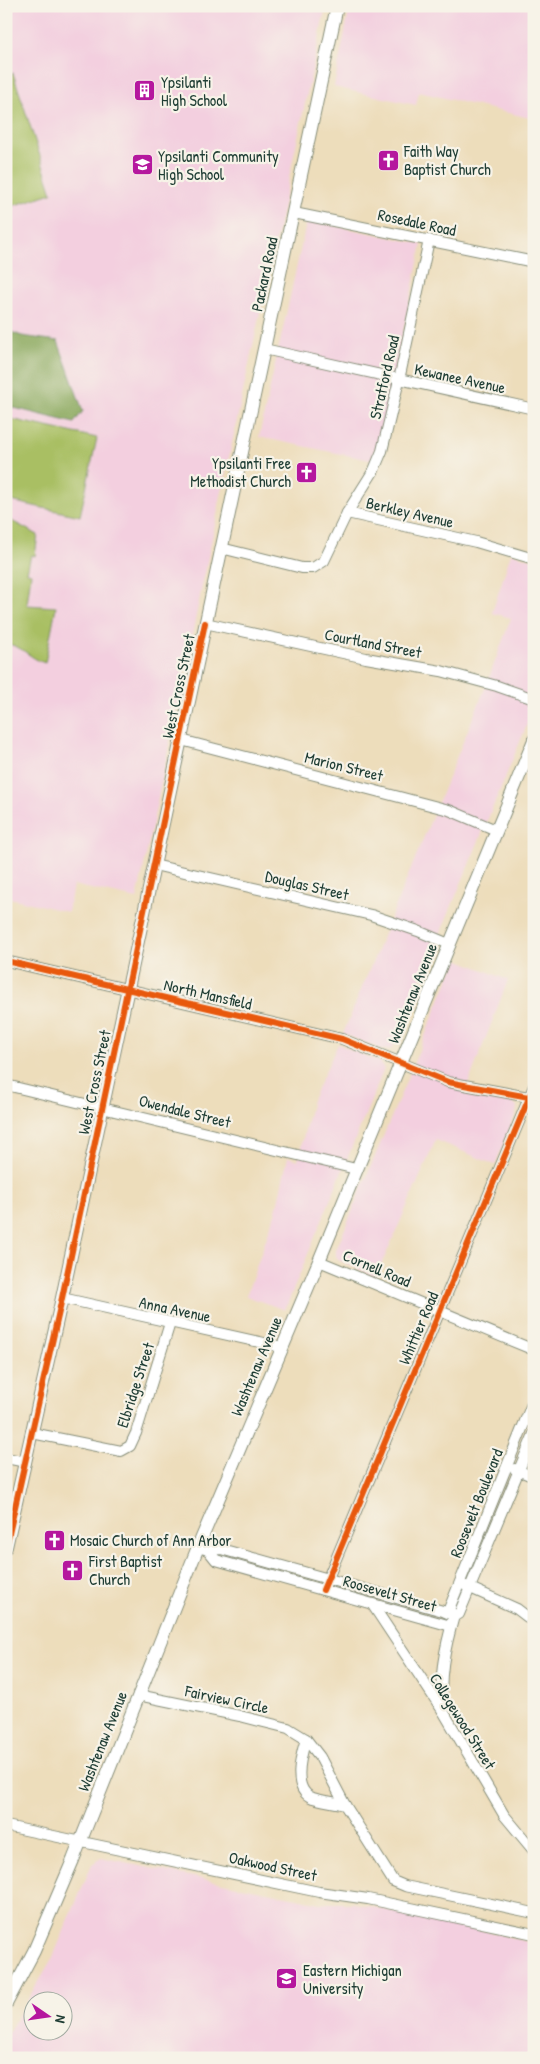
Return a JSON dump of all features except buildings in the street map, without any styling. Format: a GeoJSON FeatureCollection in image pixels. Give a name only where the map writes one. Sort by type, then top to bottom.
{"type":"FeatureCollection","features":[{"type":"Feature","properties":{"kind":"main road","name":"Packard Road"},"geometry":{"type":"LineString","coordinates":[[221,548],[337,6]]}},
{"type":"Feature","properties":{"kind":"main road","name":"West Cross Street"},"geometry":{"type":"LineString","coordinates":[[6,1547],[62,1298],[221,548]]}},
{"type":"Feature","properties":{"kind":"main road","name":"Washtenaw Avenue"},"geometry":{"type":"LineString","coordinates":[[6,2004],[34,1951],[80,1842],[138,1695],[203,1549],[282,1347],[534,740]]}},
{"type":"Feature","properties":{"kind":"street","name":"Rosedale Road"},"geometry":{"type":"LineString","coordinates":[[294,213],[534,262]]}},
{"type":"Feature","properties":{"kind":"street","name":"Stratford Road"},"geometry":{"type":"LineString","coordinates":[[347,513],[374,470],[379,457],[400,380],[429,240]]}},
{"type":"Feature","properties":{"kind":"street","name":"Kewanee Avenue"},"geometry":{"type":"LineString","coordinates":[[264,349],[534,409]]}},
{"type":"Feature","properties":{"kind":"street","name":"Berkley Avenue"},"geometry":{"type":"LineString","coordinates":[[221,548],[302,568],[313,568],[324,561],[347,513],[476,542],[534,559]]}},
{"type":"Feature","properties":{"kind":"street","name":"Courtland Street"},"geometry":{"type":"LineString","coordinates":[[205,623],[366,658],[441,672],[497,686],[534,699]]}},
{"type":"Feature","properties":{"kind":"street","name":"Marion Street"},"geometry":{"type":"LineString","coordinates":[[181,740],[449,810],[496,830]]}},
{"type":"Feature","properties":{"kind":"street","name":"Douglas Street"},"geometry":{"type":"LineString","coordinates":[[154,864],[371,915],[449,944]]}},
{"type":"Feature","properties":{"kind":"street","name":"North Mansfield"},"geometry":{"type":"LineString","coordinates":[[6,961],[342,1039],[448,1082],[531,1098]]}},
{"type":"Feature","properties":{"kind":"street","name":"Owendale Street"},"geometry":{"type":"LineString","coordinates":[[6,1085],[356,1169]]}},
{"type":"Feature","properties":{"kind":"street","name":"Whittier Road"},"geometry":{"type":"LineString","coordinates":[[323,1590],[531,1098],[534,1086]]}},
{"type":"Feature","properties":{"kind":"street","name":"Cornell Road"},"geometry":{"type":"LineString","coordinates":[[319,1261],[534,1350]]}},
{"type":"Feature","properties":{"kind":"street","name":"Anna Avenue"},"geometry":{"type":"LineString","coordinates":[[62,1298],[282,1347]]}},
{"type":"Feature","properties":{"kind":"street","name":"Elbridge Street"},"geometry":{"type":"LineString","coordinates":[[32,1433],[116,1451],[121,1451],[130,1446],[136,1433],[170,1323]]}},
{"type":"Feature","properties":{"kind":"street","name":"Roosevelt Boulevard"},"geometry":{"type":"LineString","coordinates":[[453,1621],[449,1609],[534,1399]]}},
{"type":"Feature","properties":{"kind":"street","name":"Roosevelt Boulevard"},"geometry":{"type":"LineString","coordinates":[[442,1711],[440,1693],[441,1673],[453,1621],[459,1614],[471,1588],[534,1434]]}},
{"type":"Feature","properties":{"kind":"street"},"geometry":{"type":"LineString","coordinates":[[6,1458],[26,1462]]}},
{"type":"Feature","properties":{"kind":"street"},"geometry":{"type":"LineString","coordinates":[[507,1466],[534,1477]]}},
{"type":"Feature","properties":{"kind":"street","name":"Roosevelt Street"},"geometry":{"type":"LineString","coordinates":[[203,1549],[220,1549],[443,1611],[453,1621]]}},
{"type":"Feature","properties":{"kind":"street","name":"Roosevelt Street"},"geometry":{"type":"LineString","coordinates":[[203,1549],[216,1560],[372,1604],[453,1621]]}},
{"type":"Feature","properties":{"kind":"street"},"geometry":{"type":"LineString","coordinates":[[460,1584],[517,1608],[534,1622]]}},
{"type":"Feature","properties":{"kind":"street"},"geometry":{"type":"LineString","coordinates":[[372,1604],[375,1593]]}},
{"type":"Feature","properties":{"kind":"street","name":"Collegewood Street"},"geometry":{"type":"LineString","coordinates":[[372,1604],[442,1711],[504,1815],[534,1851]]}},
{"type":"Feature","properties":{"kind":"street","name":"Fairview Circle"},"geometry":{"type":"LineString","coordinates":[[138,1695],[288,1728],[306,1739],[320,1758],[345,1805],[393,1881],[405,1886],[534,1913]]}},
{"type":"Feature","properties":{"kind":"street"},"geometry":{"type":"LineString","coordinates":[[306,1739],[300,1766],[300,1781],[305,1792],[312,1798],[345,1805]]}},
{"type":"Feature","properties":{"kind":"street","name":"Oakwood Street"},"geometry":{"type":"LineString","coordinates":[[6,1826],[534,1934]]}},
{"type":"Feature","properties":{"kind":"shaded area","name":"Ypsilanti Community High School"},"geometry":{"type":"Polygon","coordinates":[[[6,6],[326,6],[229,457],[137,899],[73,885],[68,912],[6,897],[6,6]]]}},
{"type":"Feature","properties":{"kind":"shaded area"},"geometry":{"type":"Polygon","coordinates":[[[350,6],[534,6],[534,119],[419,92],[416,105],[334,87],[350,6]]]}},
{"type":"Feature","properties":{"kind":"shaded area"},"geometry":{"type":"Polygon","coordinates":[[[307,220],[422,244],[375,461],[259,437],[307,220]]]}},
{"type":"Feature","properties":{"kind":"shaded area"},"geometry":{"type":"Polygon","coordinates":[[[511,553],[534,560],[534,708],[393,1047],[383,1050],[343,1034],[486,686],[511,618],[492,613],[511,553]]]}},
{"type":"Feature","properties":{"kind":"shaded area"},"geometry":{"type":"Polygon","coordinates":[[[457,959],[508,980],[465,1092],[512,1102],[517,1107],[516,1113],[495,1165],[436,1140],[376,1277],[338,1260],[336,1250],[457,959]]]}},
{"type":"Feature","properties":{"kind":"shaded area"},"geometry":{"type":"Polygon","coordinates":[[[338,1044],[380,1062],[384,1069],[285,1310],[246,1296],[276,1211],[288,1157],[298,1160],[312,1100],[338,1044]]]}},
{"type":"Feature","properties":{"kind":"shaded area","name":"Eastern Michigan University"},"geometry":{"type":"Polygon","coordinates":[[[101,1858],[320,1903],[354,1903],[495,1933],[534,1944],[534,2058],[6,2058],[6,2036],[22,2009],[22,2042],[72,2042],[72,1992],[32,1992],[53,1957],[92,1864],[101,1858]]]}},
{"type":"Feature","properties":{"kind":"green space"},"geometry":{"type":"Polygon","coordinates":[[[13,73],[52,193],[6,208],[6,76],[13,73]]]}},
{"type":"Feature","properties":{"kind":"green space"},"geometry":{"type":"Polygon","coordinates":[[[6,330],[22,336],[58,341],[83,411],[74,423],[6,406],[6,330]]]}},
{"type":"Feature","properties":{"kind":"green space"},"geometry":{"type":"Polygon","coordinates":[[[6,418],[97,438],[80,516],[6,500],[6,418]]]}},
{"type":"Feature","properties":{"kind":"green space"},"geometry":{"type":"Polygon","coordinates":[[[6,518],[38,535],[35,556],[31,555],[27,572],[31,573],[27,605],[56,607],[45,663],[17,647],[6,644],[6,518]]]}},
{"type":"Feature","properties":{"kind":"cycle path"},"geometry":{"type":"LineString","coordinates":[[6,1547],[62,1298],[205,623]]}},
{"type":"Feature","properties":{"kind":"cycle path"},"geometry":{"type":"LineString","coordinates":[[6,961],[342,1039],[448,1082],[534,1098]]}},
{"type":"Feature","properties":{"kind":"cycle path"},"geometry":{"type":"LineString","coordinates":[[323,1590],[534,1086]]}},
{"type":"Feature","properties":{"kind":"place","name":"Ypsilanti High School"},"geometry":{"type":"Point","coordinates":[145,91]}},
{"type":"Feature","properties":{"kind":"place","name":"Faith Way Baptist Church"},"geometry":{"type":"Point","coordinates":[388,160]}},
{"type":"Feature","properties":{"kind":"place","name":"Ypsilanti Community High School"},"geometry":{"type":"Point","coordinates":[142,165]}},
{"type":"Feature","properties":{"kind":"place","name":"Ypsilanti Free Methodist Church"},"geometry":{"type":"Point","coordinates":[307,472]}},
{"type":"Feature","properties":{"kind":"place","name":"Mosaic Church of Ann Arbor"},"geometry":{"type":"Point","coordinates":[54,1540]}},
{"type":"Feature","properties":{"kind":"place","name":"First Baptist Church"},"geometry":{"type":"Point","coordinates":[73,1570]}},
{"type":"Feature","properties":{"kind":"place","name":"Eastern Michigan University"},"geometry":{"type":"Point","coordinates":[287,1979]}}]}
